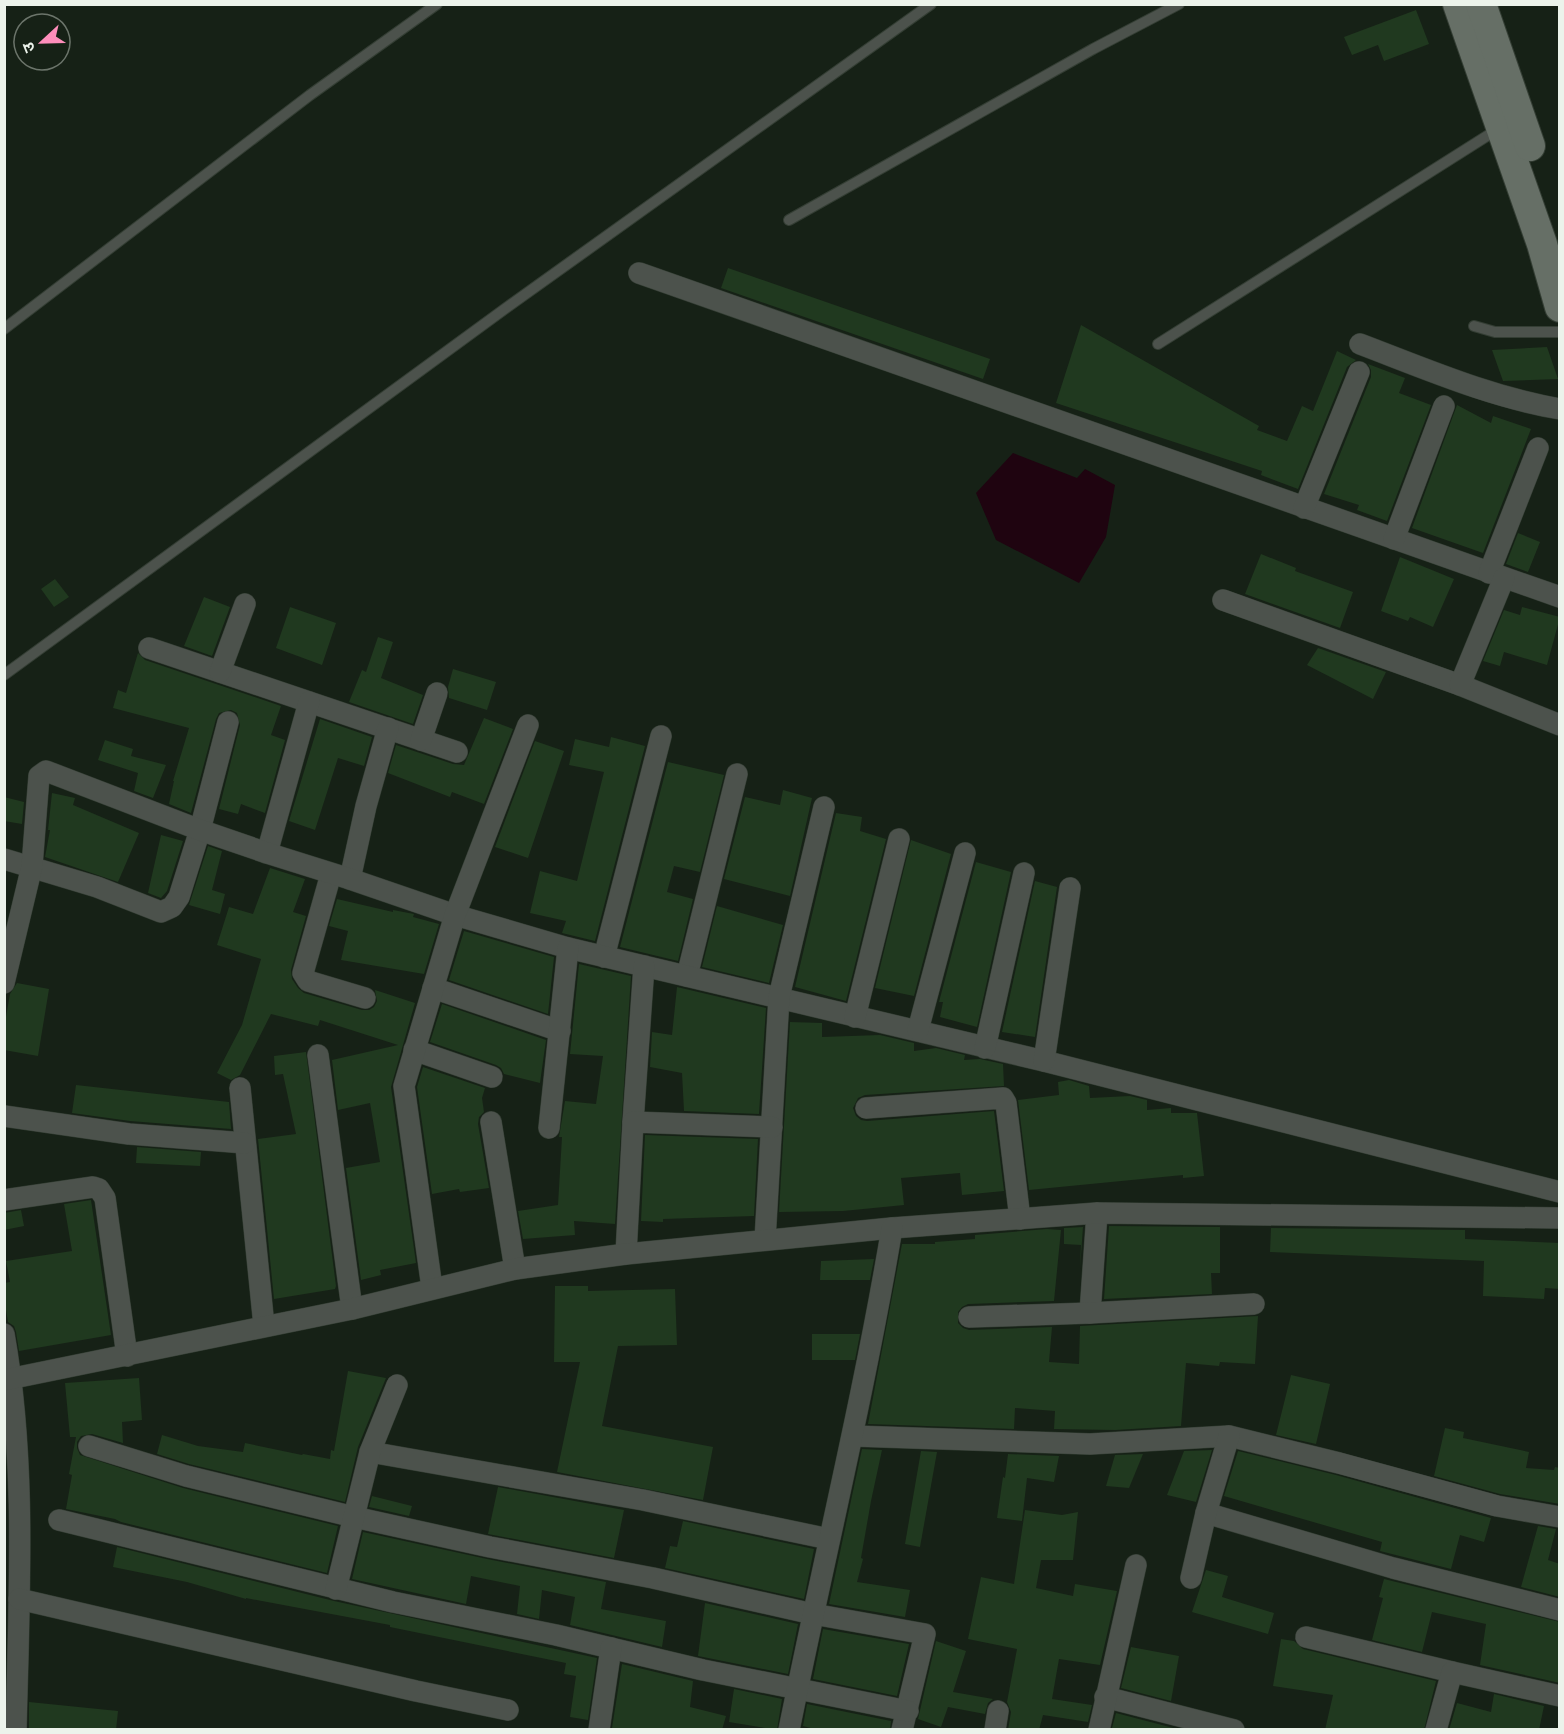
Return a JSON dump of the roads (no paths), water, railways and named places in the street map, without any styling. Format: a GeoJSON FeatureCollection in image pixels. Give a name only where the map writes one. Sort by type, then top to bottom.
{"type":"FeatureCollection","features":[{"type":"Feature","properties":{"kind":"main road"},"geometry":{"type":"LineString","coordinates":[[1458,4],[1542,244],[1560,307]]}},
{"type":"Feature","properties":{"kind":"main road"},"geometry":{"type":"LineString","coordinates":[[1481,4],[1560,234]]}},
{"type":"Feature","properties":{"kind":"street"},"geometry":{"type":"LineString","coordinates":[[639,273],[1560,597]]}},
{"type":"Feature","properties":{"kind":"street"},"geometry":{"type":"LineString","coordinates":[[1360,344],[1479,390],[1521,402],[1560,409]]}},
{"type":"Feature","properties":{"kind":"street"},"geometry":{"type":"LineString","coordinates":[[1304,508],[1359,372]]}},
{"type":"Feature","properties":{"kind":"street"},"geometry":{"type":"LineString","coordinates":[[1394,539],[1444,406]]}},
{"type":"Feature","properties":{"kind":"street"},"geometry":{"type":"LineString","coordinates":[[1460,685],[1538,448]]}},
{"type":"Feature","properties":{"kind":"street"},"geometry":{"type":"LineString","coordinates":[[1223,600],[1460,685],[1560,725]]}},
{"type":"Feature","properties":{"kind":"street"},"geometry":{"type":"LineString","coordinates":[[220,672],[245,604]]}},
{"type":"Feature","properties":{"kind":"street"},"geometry":{"type":"LineString","coordinates":[[149,648],[457,752]]}},
{"type":"Feature","properties":{"kind":"street"},"geometry":{"type":"LineString","coordinates":[[421,740],[437,693]]}},
{"type":"Feature","properties":{"kind":"street"},"geometry":{"type":"LineString","coordinates":[[267,853],[309,702]]}},
{"type":"Feature","properties":{"kind":"street"},"geometry":{"type":"LineString","coordinates":[[4,859],[97,887],[160,912],[172,907],[179,897],[200,830],[228,723]]}},
{"type":"Feature","properties":{"kind":"street"},"geometry":{"type":"LineString","coordinates":[[432,1288],[404,1086],[455,915],[528,725]]}},
{"type":"Feature","properties":{"kind":"street"},"geometry":{"type":"LineString","coordinates":[[365,998],[308,981],[303,974],[366,806],[388,728]]}},
{"type":"Feature","properties":{"kind":"street"},"geometry":{"type":"LineString","coordinates":[[604,957],[661,736]]}},
{"type":"Feature","properties":{"kind":"street"},"geometry":{"type":"LineString","coordinates":[[4,983],[7,961],[32,866],[39,776],[46,771],[267,853],[455,915],[568,948],[918,1030],[1560,1192]]}},
{"type":"Feature","properties":{"kind":"street"},"geometry":{"type":"LineString","coordinates":[[687,976],[737,774]]}},
{"type":"Feature","properties":{"kind":"street"},"geometry":{"type":"LineString","coordinates":[[765,1240],[779,998],[824,807]]}},
{"type":"Feature","properties":{"kind":"street"},"geometry":{"type":"LineString","coordinates":[[855,1017],[899,839]]}},
{"type":"Feature","properties":{"kind":"street"},"geometry":{"type":"LineString","coordinates":[[918,1030],[965,853]]}},
{"type":"Feature","properties":{"kind":"street"},"geometry":{"type":"LineString","coordinates":[[985,1048],[1024,873]]}},
{"type":"Feature","properties":{"kind":"street"},"geometry":{"type":"LineString","coordinates":[[1044,1061],[1070,888]]}},
{"type":"Feature","properties":{"kind":"street"},"geometry":{"type":"LineString","coordinates":[[549,1128],[568,948]]}},
{"type":"Feature","properties":{"kind":"street"},"geometry":{"type":"LineString","coordinates":[[626,1254],[644,966]]}},
{"type":"Feature","properties":{"kind":"street"},"geometry":{"type":"LineString","coordinates":[[433,988],[560,1031]]}},
{"type":"Feature","properties":{"kind":"street"},"geometry":{"type":"LineString","coordinates":[[414,1050],[492,1077]]}},
{"type":"Feature","properties":{"kind":"street"},"geometry":{"type":"LineString","coordinates":[[318,1054],[352,1309]]}},
{"type":"Feature","properties":{"kind":"street"},"geometry":{"type":"LineString","coordinates":[[240,1088],[264,1326]]}},
{"type":"Feature","properties":{"kind":"street"},"geometry":{"type":"LineString","coordinates":[[866,1108],[1003,1098],[1006,1103],[1020,1219]]}},
{"type":"Feature","properties":{"kind":"street"},"geometry":{"type":"LineString","coordinates":[[4,1116],[129,1134],[245,1143]]}},
{"type":"Feature","properties":{"kind":"street"},"geometry":{"type":"LineString","coordinates":[[491,1122],[514,1269]]}},
{"type":"Feature","properties":{"kind":"street"},"geometry":{"type":"LineString","coordinates":[[633,1122],[772,1127]]}},
{"type":"Feature","properties":{"kind":"street"},"geometry":{"type":"LineString","coordinates":[[4,1200],[93,1187],[99,1189],[105,1198],[127,1356]]}},
{"type":"Feature","properties":{"kind":"street"},"geometry":{"type":"LineString","coordinates":[[1090,1313],[1097,1213]]}},
{"type":"Feature","properties":{"kind":"street"},"geometry":{"type":"LineString","coordinates":[[8,1380],[352,1309],[514,1269],[626,1254],[892,1228],[1097,1213],[1560,1218]]}},
{"type":"Feature","properties":{"kind":"street"},"geometry":{"type":"LineString","coordinates":[[789,1730],[828,1539],[853,1436],[892,1228]]}},
{"type":"Feature","properties":{"kind":"street"},"geometry":{"type":"LineString","coordinates":[[969,1317],[1254,1304]]}},
{"type":"Feature","properties":{"kind":"street"},"geometry":{"type":"LineString","coordinates":[[4,1334],[20,1510],[16,1730]]}},
{"type":"Feature","properties":{"kind":"street"},"geometry":{"type":"LineString","coordinates":[[336,1589],[370,1452],[397,1384]]}},
{"type":"Feature","properties":{"kind":"street"},"geometry":{"type":"LineString","coordinates":[[853,1436],[1090,1444],[1229,1436],[1497,1506],[1560,1517]]}},
{"type":"Feature","properties":{"kind":"street"},"geometry":{"type":"LineString","coordinates":[[1191,1578],[1206,1513],[1229,1436]]}},
{"type":"Feature","properties":{"kind":"street"},"geometry":{"type":"LineString","coordinates":[[60,1520],[336,1589],[703,1670],[798,1688],[905,1720],[925,1634],[813,1614],[653,1578],[490,1547],[354,1517],[186,1476],[89,1446]]}},
{"type":"Feature","properties":{"kind":"street"},"geometry":{"type":"LineString","coordinates":[[370,1452],[643,1500],[828,1539]]}},
{"type":"Feature","properties":{"kind":"street"},"geometry":{"type":"LineString","coordinates":[[1206,1513],[1393,1568],[1560,1610]]}},
{"type":"Feature","properties":{"kind":"street"},"geometry":{"type":"LineString","coordinates":[[1099,1730],[1136,1565]]}},
{"type":"Feature","properties":{"kind":"street"},"geometry":{"type":"LineString","coordinates":[[19,1599],[416,1691],[508,1710]]}},
{"type":"Feature","properties":{"kind":"street"},"geometry":{"type":"LineString","coordinates":[[1306,1637],[1560,1696]]}},
{"type":"Feature","properties":{"kind":"street"},"geometry":{"type":"LineString","coordinates":[[599,1730],[611,1648]]}},
{"type":"Feature","properties":{"kind":"street"},"geometry":{"type":"LineString","coordinates":[[1436,1730],[1452,1672]]}},
{"type":"Feature","properties":{"kind":"street"},"geometry":{"type":"LineString","coordinates":[[1105,1697],[1234,1730]]}},
{"type":"Feature","properties":{"kind":"lane"},"geometry":{"type":"LineString","coordinates":[[4,330],[310,95],[437,4]]}},
{"type":"Feature","properties":{"kind":"lane"},"geometry":{"type":"LineString","coordinates":[[4,675],[515,301],[931,4]]}},
{"type":"Feature","properties":{"kind":"lane"},"geometry":{"type":"LineString","coordinates":[[789,220],[1093,49],[1179,4]]}},
{"type":"Feature","properties":{"kind":"lane"},"geometry":{"type":"LineString","coordinates":[[1158,344],[1501,127]]}},
{"type":"Feature","properties":{"kind":"lane"},"geometry":{"type":"LineString","coordinates":[[1474,326],[1495,332],[1560,332]]}}]}
